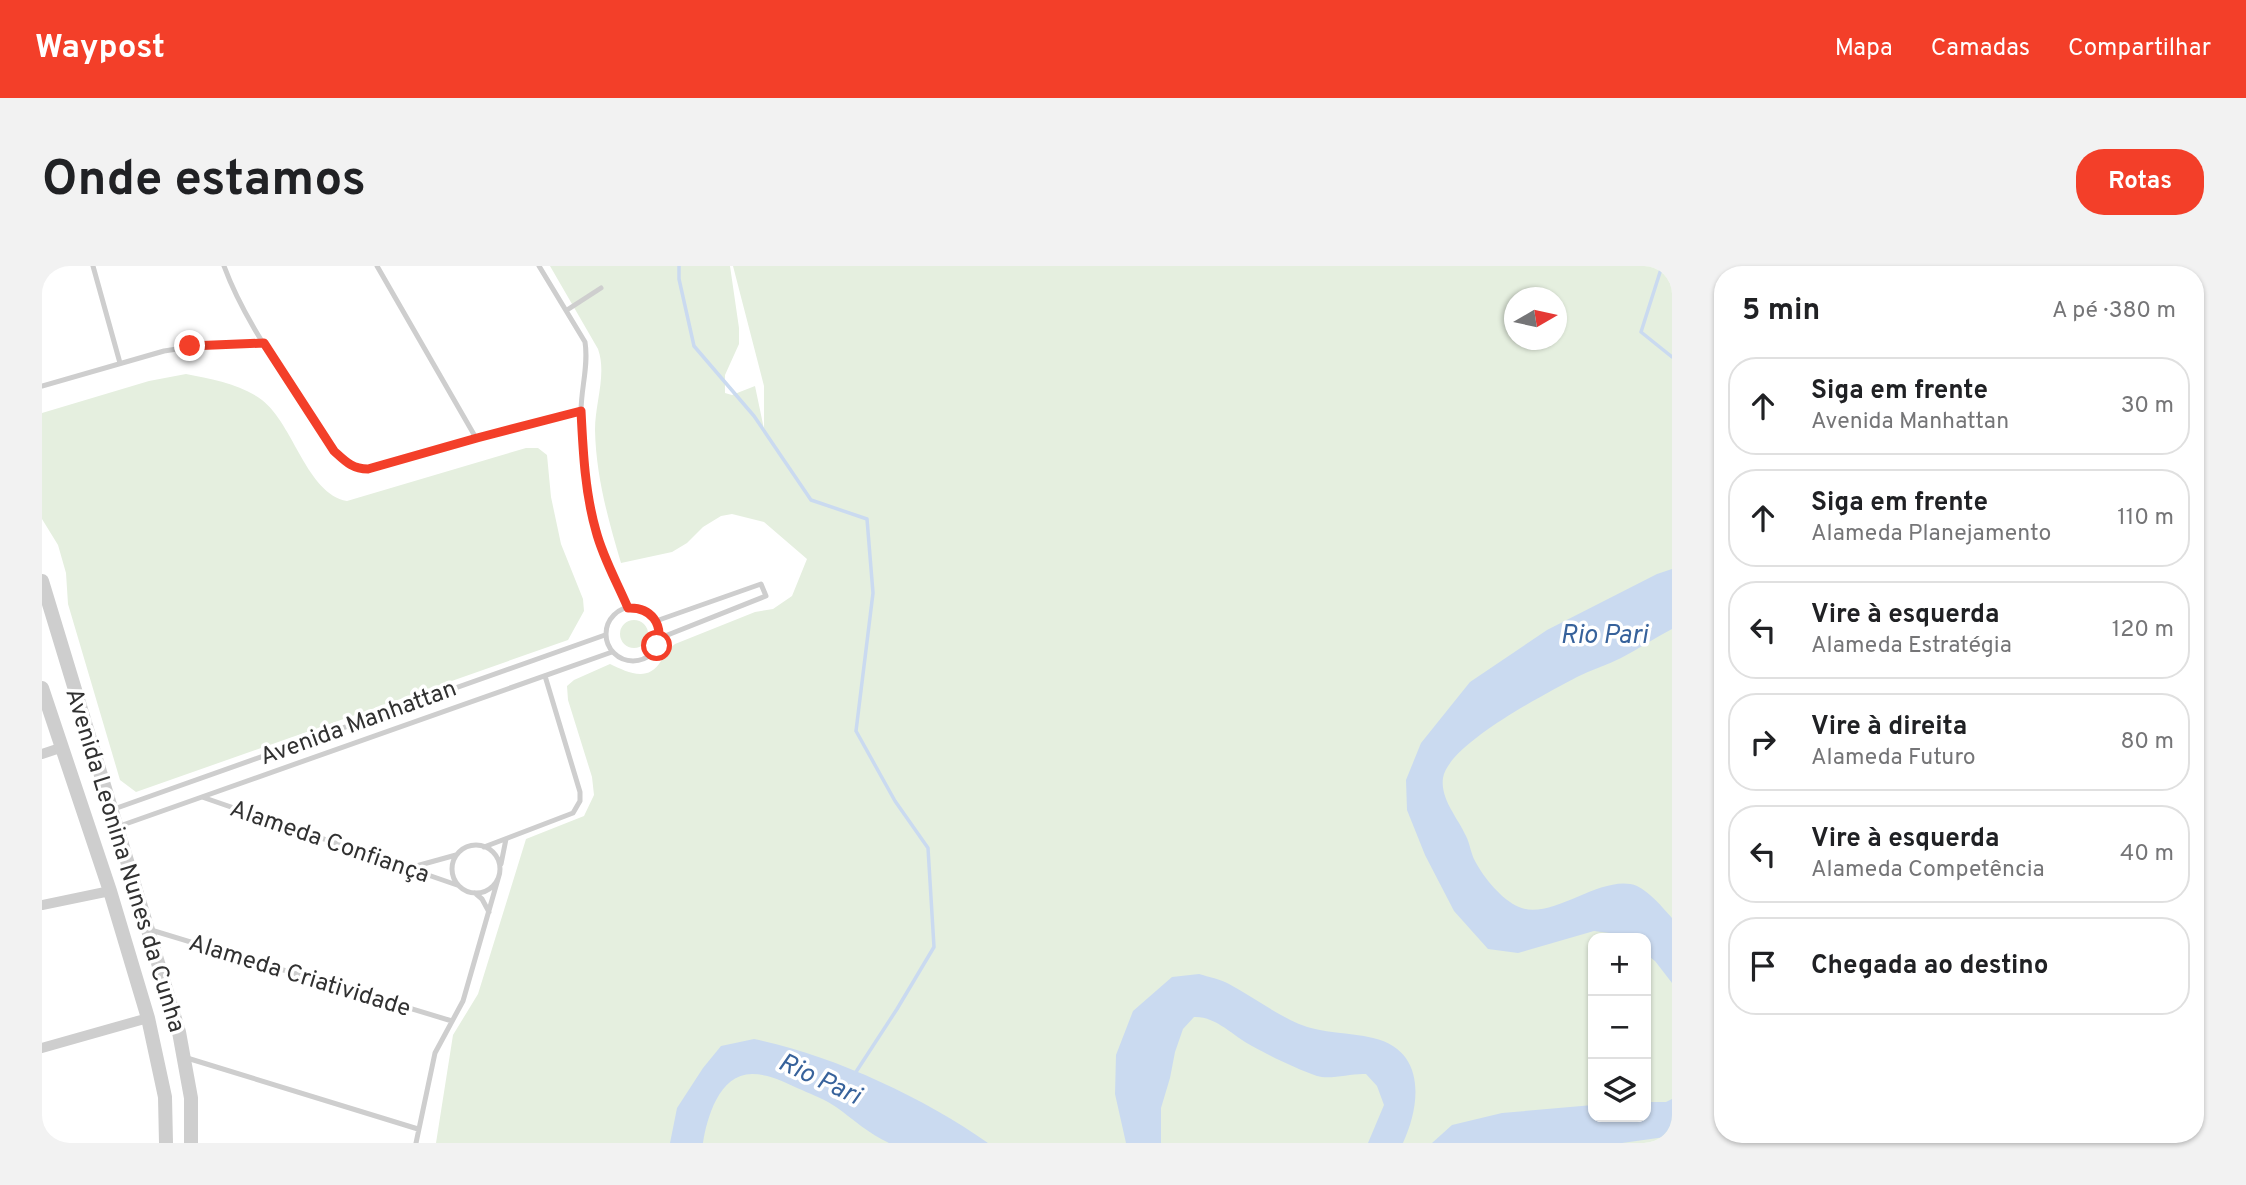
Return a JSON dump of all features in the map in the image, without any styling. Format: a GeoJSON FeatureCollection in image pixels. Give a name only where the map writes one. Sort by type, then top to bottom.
{"type":"FeatureCollection","features":[{"type":"Feature","properties":{"kind":"street","name":"Avenida Leonina Nunes da Cunha"},"geometry":{"type":"LineString","coordinates":[[42,581],[184,1057],[191,1098],[191,1143]]}},
{"type":"Feature","properties":{"kind":"street","name":"Avenida Leonina Nunes da Cunha"},"geometry":{"type":"LineString","coordinates":[[42,688],[110,891],[148,1018],[165,1097],[166,1143]]}},
{"type":"Feature","properties":{"kind":"street"},"geometry":{"type":"LineString","coordinates":[[42,754],[62,747]]}},
{"type":"Feature","properties":{"kind":"street"},"geometry":{"type":"LineString","coordinates":[[42,905],[110,891]]}},
{"type":"Feature","properties":{"kind":"street"},"geometry":{"type":"LineString","coordinates":[[42,1048],[148,1018]]}},
{"type":"Feature","properties":{"kind":"lane"},"geometry":{"type":"LineString","coordinates":[[93,266],[120,363]]}},
{"type":"Feature","properties":{"kind":"lane"},"geometry":{"type":"LineString","coordinates":[[224,266],[264,343],[334,451],[349,465],[368,469],[581,411]]}},
{"type":"Feature","properties":{"kind":"lane"},"geometry":{"type":"LineString","coordinates":[[377,266],[477,438]]}},
{"type":"Feature","properties":{"kind":"lane"},"geometry":{"type":"LineString","coordinates":[[539,266],[585,342],[587,355],[581,411],[583,451],[595,529],[604,556],[628,608]]}},
{"type":"Feature","properties":{"kind":"lane"},"geometry":{"type":"LineString","coordinates":[[567,310],[601,288]]}},
{"type":"Feature","properties":{"kind":"lane"},"geometry":{"type":"LineString","coordinates":[[42,386],[164,351],[190,346],[264,343]]}},
{"type":"Feature","properties":{"kind":"lane","name":"Avenida Manhattan"},"geometry":{"type":"LineString","coordinates":[[117,827],[612,652],[628,662],[637,661],[652,653],[660,638],[766,596],[761,584],[656,621]]}},
{"type":"Feature","properties":{"kind":"lane"},"geometry":{"type":"LineString","coordinates":[[612,652],[606,635],[612,617],[628,608],[644,610],[656,621],[660,638]]}},
{"type":"Feature","properties":{"kind":"lane","name":"Avenida Manhattan"},"geometry":{"type":"LineString","coordinates":[[111,810],[606,635]]}},
{"type":"Feature","properties":{"kind":"lane"},"geometry":{"type":"LineString","coordinates":[[409,868],[456,855],[468,846],[484,847],[573,813],[580,801],[580,792],[545,676]]}},
{"type":"Feature","properties":{"kind":"lane","name":"Alameda Confiança"},"geometry":{"type":"LineString","coordinates":[[202,797],[457,885]]}},
{"type":"Feature","properties":{"kind":"lane"},"geometry":{"type":"LineString","coordinates":[[416,1143],[435,1053],[463,1001],[500,871],[506,839]]}},
{"type":"Feature","properties":{"kind":"lane"},"geometry":{"type":"LineString","coordinates":[[484,847],[495,855],[500,871]]}},
{"type":"Feature","properties":{"kind":"lane"},"geometry":{"type":"LineString","coordinates":[[456,855],[452,871],[457,885],[464,890],[475,893],[487,891],[498,878]]}},
{"type":"Feature","properties":{"kind":"lane"},"geometry":{"type":"LineString","coordinates":[[475,893],[489,912]]}},
{"type":"Feature","properties":{"kind":"lane","name":"Alameda Criatividade"},"geometry":{"type":"LineString","coordinates":[[147,929],[452,1021]]}},
{"type":"Feature","properties":{"kind":"lane"},"geometry":{"type":"LineString","coordinates":[[184,1057],[418,1129]]}},
{"type":"Feature","properties":{"kind":"green space"},"geometry":{"type":"Polygon","coordinates":[[[550,266],[730,266],[739,344],[725,375],[725,393],[732,395],[755,386],[764,429],[764,386],[733,266],[1672,266],[1672,1143],[436,1143],[453,1035],[478,994],[526,839],[584,816],[594,795],[592,777],[568,700],[567,686],[574,680],[610,664],[637,674],[650,672],[675,644],[755,612],[773,609],[792,596],[807,559],[764,522],[732,514],[721,516],[703,527],[687,543],[672,552],[621,563],[607,514],[598,464],[595,420],[601,378],[598,349],[550,266]]]}},
{"type":"Feature","properties":{"kind":"green space"},"geometry":{"type":"Polygon","coordinates":[[[186,374],[235,386],[262,400],[283,425],[321,486],[333,496],[347,501],[526,448],[538,448],[547,455],[551,497],[561,544],[583,599],[584,611],[568,640],[136,792],[120,780],[68,604],[66,573],[58,545],[42,519],[42,413],[149,381],[186,374]]]}},
{"type":"Feature","properties":{"kind":"green space"},"geometry":{"type":"Polygon","coordinates":[[[634,620],[644,624],[648,634],[644,644],[634,648],[624,644],[620,634],[624,624],[634,620]]]}},
{"type":"Feature","properties":{"kind":"water","name":"Rio Pari"},"geometry":{"type":"Polygon","coordinates":[[[1672,569],[1672,629],[1621,658],[1582,674],[1480,735],[1449,765],[1443,778],[1443,786],[1447,801],[1479,868],[1494,888],[1513,904],[1532,910],[1546,908],[1593,890],[1623,883],[1637,886],[1651,896],[1672,918],[1672,983],[1651,958],[1651,933],[1594,931],[1518,953],[1488,949],[1454,911],[1425,855],[1407,810],[1406,780],[1421,743],[1470,682],[1547,630],[1672,569]]]}},
{"type":"Feature","properties":{"kind":"water"},"geometry":{"type":"Polygon","coordinates":[[[1199,974],[1226,982],[1299,1024],[1317,1030],[1373,1038],[1390,1044],[1403,1054],[1411,1066],[1415,1080],[1415,1096],[1409,1128],[1403,1143],[1368,1143],[1384,1105],[1377,1086],[1366,1074],[1317,1076],[1259,1050],[1217,1023],[1194,1017],[1183,1029],[1175,1052],[1161,1108],[1161,1143],[1126,1143],[1115,1094],[1116,1055],[1133,1011],[1172,977],[1199,974]]]}},
{"type":"Feature","properties":{"kind":"water","name":"Rio Pari"},"geometry":{"type":"Polygon","coordinates":[[[754,1039],[814,1056],[876,1080],[935,1110],[988,1143],[889,1143],[824,1100],[778,1079],[752,1074],[731,1081],[723,1089],[712,1110],[703,1143],[670,1143],[677,1108],[703,1068],[721,1046],[754,1039]]]}},
{"type":"Feature","properties":{"kind":"water"},"geometry":{"type":"Polygon","coordinates":[[[1672,1099],[1672,1136],[1622,1143],[1432,1143],[1452,1125],[1502,1113],[1588,1105],[1588,1122],[1651,1122],[1651,1102],[1666,1102],[1672,1099]]]}},
{"type":"Feature","properties":{"kind":"waterway"},"geometry":{"type":"LineString","coordinates":[[679,266],[679,279],[694,346],[754,416],[811,500],[867,519],[873,593],[856,731],[895,801],[928,848],[934,947],[854,1075]]}},
{"type":"Feature","properties":{"kind":"waterway"},"geometry":{"type":"LineString","coordinates":[[1662,266],[1641,332],[1672,357]]}},
{"type":"Feature","properties":{"kind":"route"},"geometry":{"type":"LineString","coordinates":[[190,346],[264,343],[334,451],[349,465],[359,469],[368,469],[581,411],[583,451],[595,529],[612,576],[628,608],[644,610],[656,621],[660,638],[657,646]]}}]}
